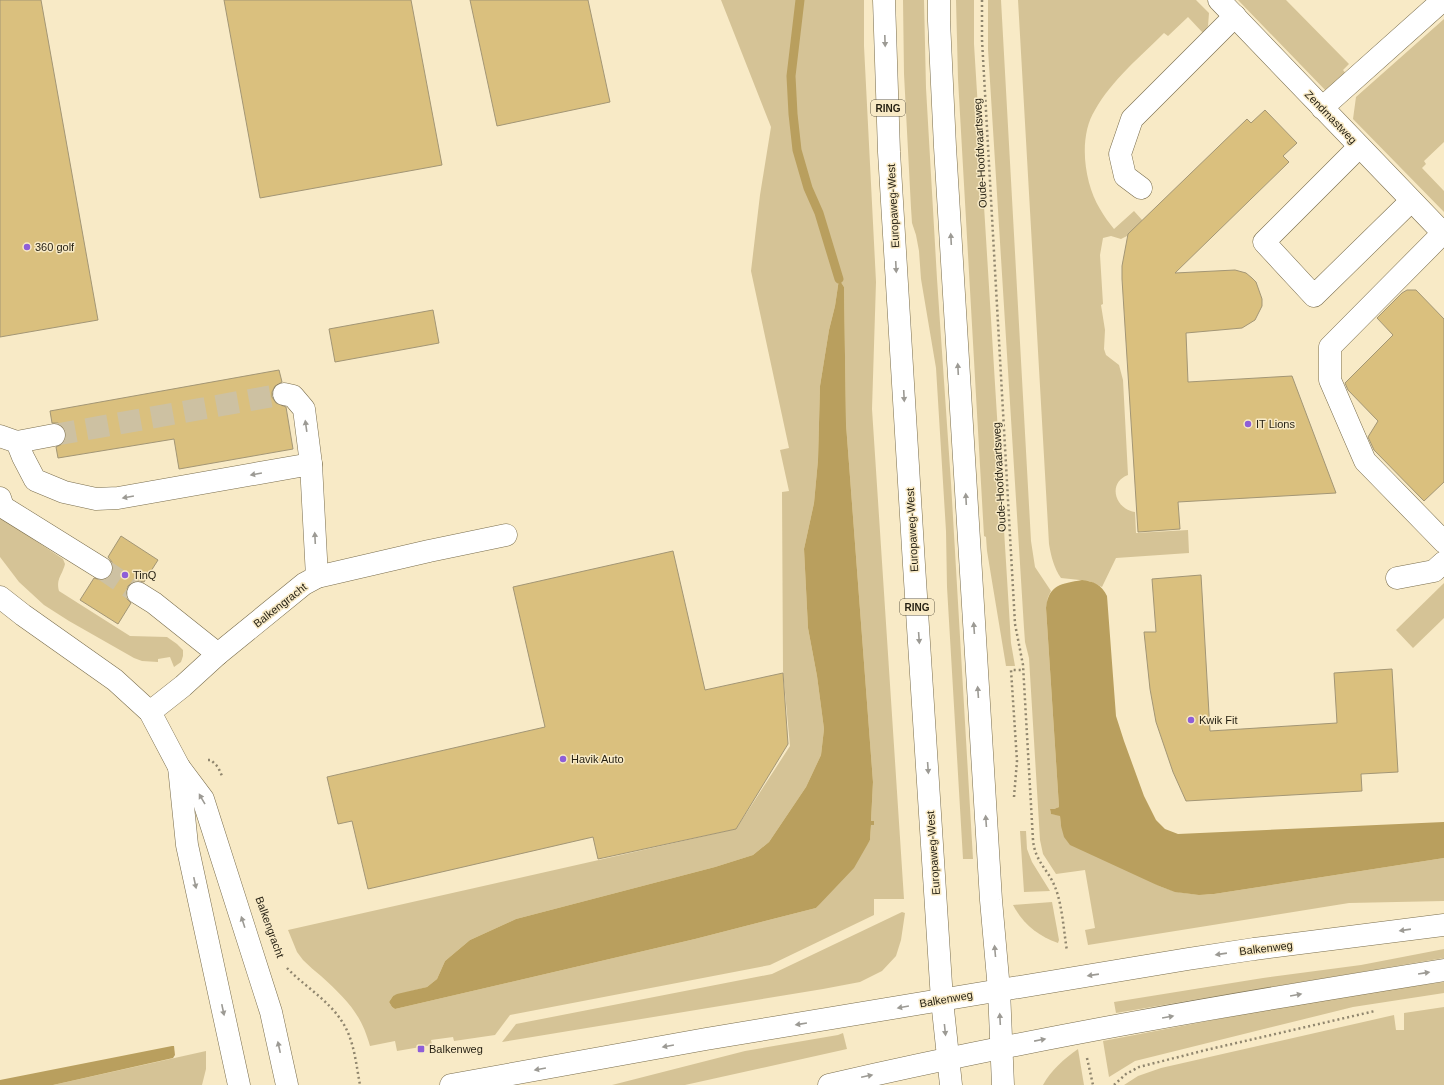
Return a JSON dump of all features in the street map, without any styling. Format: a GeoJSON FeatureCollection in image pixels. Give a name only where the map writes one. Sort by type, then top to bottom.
{"type":"FeatureCollection","features":[{"type":"Feature","properties":{"kind":"main road","name":"Europaweg-West"},"geometry":{"type":"LineString","coordinates":[[884,0],[890,167],[942,1000],[948,1059]]}},
{"type":"Feature","properties":{"kind":"main road"},"geometry":{"type":"LineString","coordinates":[[939,0],[945,147],[991,900],[999,990],[1003,1085]]}},
{"type":"Feature","properties":{"kind":"main road","name":"Zendmastweg"},"geometry":{"type":"LineString","coordinates":[[1219,0],[1444,234]]}},
{"type":"Feature","properties":{"kind":"main road"},"geometry":{"type":"LineString","coordinates":[[1322,108],[1443,0]]}},
{"type":"Feature","properties":{"kind":"main road"},"geometry":{"type":"LineString","coordinates":[[1141,188],[1125,176],[1120,154],[1132,119],[1235,16]]}},
{"type":"Feature","properties":{"kind":"main road"},"geometry":{"type":"LineString","coordinates":[[1359,147],[1264,242],[1314,296],[1411,201]]}},
{"type":"Feature","properties":{"kind":"main road"},"geometry":{"type":"LineString","coordinates":[[1444,234],[1330,347],[1330,380],[1365,461],[1444,542]]}},
{"type":"Feature","properties":{"kind":"main road"},"geometry":{"type":"LineString","coordinates":[[284,394],[293,396],[304,409],[324,576]]}},
{"type":"Feature","properties":{"kind":"main road"},"geometry":{"type":"LineString","coordinates":[[9,439],[54,434]]}},
{"type":"Feature","properties":{"kind":"main road"},"geometry":{"type":"LineString","coordinates":[[9,439],[23,457],[35,480],[64,492],[96,499],[118,498],[311,464]]}},
{"type":"Feature","properties":{"kind":"main road"},"geometry":{"type":"LineString","coordinates":[[0,498],[3,507],[101,568]]}},
{"type":"Feature","properties":{"kind":"main road","name":"Balkengracht"},"geometry":{"type":"LineString","coordinates":[[150,712],[304,584],[324,576],[429,551],[506,535]]}},
{"type":"Feature","properties":{"kind":"main road"},"geometry":{"type":"LineString","coordinates":[[1397,578],[1434,572],[1444,562]]}},
{"type":"Feature","properties":{"kind":"main road"},"geometry":{"type":"LineString","coordinates":[[138,593],[154,603],[218,654]]}},
{"type":"Feature","properties":{"kind":"main road","name":"Balkengracht"},"geometry":{"type":"LineString","coordinates":[[0,598],[116,680],[150,712],[178,767],[203,800],[271,1012],[287,1085]]}},
{"type":"Feature","properties":{"kind":"main road","name":"Balkengracht"},"geometry":{"type":"LineString","coordinates":[[178,767],[187,845],[239,1085]]}},
{"type":"Feature","properties":{"kind":"main road","name":"Balkenweg"},"geometry":{"type":"LineString","coordinates":[[451,1085],[698,1041],[1247,950],[1444,925]]}},
{"type":"Feature","properties":{"kind":"main road"},"geometry":{"type":"LineString","coordinates":[[828,1085],[1082,1032],[1444,970]]}},
{"type":"Feature","properties":{"kind":"main road","name":"RING"},"geometry":{"type":"LineString","coordinates":[[948,1059],[951,1085]]}},
{"type":"Feature","properties":{"kind":"path","name":"Oude-Hoofdvaartsweg"},"geometry":{"type":"LineString","coordinates":[[982,0],[982,40],[1015,617],[1023,670],[1033,843],[1035,855],[1055,886],[1066,945]]}},
{"type":"Feature","properties":{"kind":"path"},"geometry":{"type":"LineString","coordinates":[[1014,798],[1017,761],[1011,670],[1023,670]]}},
{"type":"Feature","properties":{"kind":"path"},"geometry":{"type":"LineString","coordinates":[[178,767],[202,760],[211,760],[218,766],[224,781]]}},
{"type":"Feature","properties":{"kind":"path","name":"Balkengracht"},"geometry":{"type":"LineString","coordinates":[[285,964],[303,984],[324,1002],[341,1020],[350,1036],[360,1085]]}},
{"type":"Feature","properties":{"kind":"path"},"geometry":{"type":"LineString","coordinates":[[1114,1085],[1126,1074],[1139,1067],[1375,1011]]}},
{"type":"Feature","properties":{"kind":"shaded area"},"geometry":{"type":"Polygon","coordinates":[[[721,0],[864,0],[864,46],[876,282],[872,409],[904,899],[874,899],[874,915],[770,965],[510,1015],[495,1035],[454,1041],[453,1037],[431,1040],[432,1045],[397,1051],[395,1041],[370,1046],[362,1024],[352,1007],[303,960],[297,952],[288,930],[736,829],[790,746],[783,671],[782,492],[789,491],[780,450],[789,448],[751,271],[760,195],[771,127],[721,0]],[[839,279],[820,386],[818,460],[814,503],[804,549],[808,628],[817,676],[824,729],[821,755],[806,787],[769,842],[753,855],[715,867],[516,919],[470,940],[445,961],[437,979],[427,987],[393,996],[389,1002],[395,1009],[695,939],[816,908],[870,840],[871,825],[874,821],[871,821],[873,782],[846,424],[844,287],[839,279]]]}},
{"type":"Feature","properties":{"kind":"shaded area"},"geometry":{"type":"Polygon","coordinates":[[[903,0],[924,0],[926,88],[973,859],[963,859],[936,368],[921,279],[919,251],[912,223],[904,74],[903,0]]]}},
{"type":"Feature","properties":{"kind":"shaded area"},"geometry":{"type":"Polygon","coordinates":[[[956,0],[974,0],[974,44],[1011,643],[1015,666],[1006,666],[986,537],[984,536],[958,79],[956,0]]]}},
{"type":"Feature","properties":{"kind":"shaded area"},"geometry":{"type":"Polygon","coordinates":[[[988,0],[1001,0],[1031,541],[1035,567],[1051,591],[1046,608],[1059,807],[1050,809],[1051,814],[1060,815],[1061,826],[1159,886],[1179,892],[1200,895],[1214,894],[1444,858],[1444,901],[1349,903],[1088,945],[1085,930],[1095,928],[1085,870],[1056,874],[1043,854],[1040,840],[1029,658],[1025,642],[1024,628],[988,49],[988,0]]]}},
{"type":"Feature","properties":{"kind":"shaded area"},"geometry":{"type":"Polygon","coordinates":[[[1018,0],[1196,0],[1209,13],[1208,26],[1203,33],[1188,17],[1168,36],[1164,33],[1136,60],[1102,99],[1095,110],[1086,133],[1085,160],[1087,173],[1094,198],[1103,214],[1114,229],[1134,211],[1143,221],[1127,236],[1121,239],[1111,236],[1103,238],[1100,255],[1103,304],[1101,305],[1105,330],[1104,349],[1106,355],[1119,365],[1123,380],[1128,475],[1121,479],[1117,484],[1116,495],[1118,501],[1123,506],[1128,510],[1135,512],[1136,533],[1188,530],[1189,553],[1116,558],[1102,587],[1089,581],[1061,578],[1053,562],[1049,544],[1018,0]]]}},
{"type":"Feature","properties":{"kind":"shaded area"},"geometry":{"type":"Polygon","coordinates":[[[1238,0],[1286,0],[1349,64],[1343,70],[1347,75],[1328,93],[1238,0]]]}},
{"type":"Feature","properties":{"kind":"shaded area"},"geometry":{"type":"Polygon","coordinates":[[[1444,19],[1444,142],[1424,161],[1426,164],[1422,168],[1444,191],[1444,212],[1353,119],[1356,97],[1444,19]]]}},
{"type":"Feature","properties":{"kind":"shaded area"},"geometry":{"type":"Polygon","coordinates":[[[839,279],[844,287],[846,424],[873,782],[871,821],[874,821],[874,825],[871,825],[870,840],[854,868],[816,908],[695,939],[395,1009],[389,1002],[393,996],[427,987],[437,979],[445,961],[470,940],[516,919],[715,867],[753,855],[769,842],[806,787],[821,755],[824,729],[817,676],[808,628],[804,549],[814,503],[818,460],[820,386],[839,279]]]}},
{"type":"Feature","properties":{"kind":"shaded area"},"geometry":{"type":"Polygon","coordinates":[[[0,517],[63,559],[65,564],[58,583],[59,591],[130,636],[167,637],[183,650],[181,662],[174,667],[170,657],[158,659],[158,662],[142,661],[134,658],[44,605],[19,582],[0,557],[0,517]]]}},
{"type":"Feature","properties":{"kind":"shaded area"},"geometry":{"type":"Polygon","coordinates":[[[1082,580],[1097,584],[1103,589],[1107,596],[1116,716],[1144,796],[1156,820],[1165,829],[1178,834],[1444,822],[1444,858],[1214,894],[1199,895],[1175,892],[1159,886],[1070,845],[1064,837],[1060,816],[1051,814],[1050,809],[1059,807],[1046,608],[1050,594],[1057,586],[1082,580]]]}},
{"type":"Feature","properties":{"kind":"shaded area"},"geometry":{"type":"Polygon","coordinates":[[[1444,583],[1444,618],[1413,648],[1396,630],[1444,583]]]}},
{"type":"Feature","properties":{"kind":"shaded area"},"geometry":{"type":"Polygon","coordinates":[[[1020,831],[1026,831],[1027,849],[1032,862],[1050,891],[1024,892],[1020,831]]]}},
{"type":"Feature","properties":{"kind":"shaded area"},"geometry":{"type":"Polygon","coordinates":[[[1052,902],[1059,940],[1058,943],[1044,937],[1026,924],[1013,905],[1052,902]]]}},
{"type":"Feature","properties":{"kind":"shaded area"},"geometry":{"type":"Polygon","coordinates":[[[902,912],[905,913],[901,940],[896,956],[882,971],[860,982],[502,1042],[516,1024],[772,974],[902,912]]]}},
{"type":"Feature","properties":{"kind":"shaded area"},"geometry":{"type":"Polygon","coordinates":[[[1444,949],[1444,958],[1116,1013],[1114,1002],[1263,978],[1361,965],[1444,949]]]}},
{"type":"Feature","properties":{"kind":"shaded area"},"geometry":{"type":"Polygon","coordinates":[[[1444,982],[1444,993],[1353,1007],[1135,1061],[1109,1077],[1103,1041],[1250,1013],[1379,991],[1444,982]]]}},
{"type":"Feature","properties":{"kind":"shaded area"},"geometry":{"type":"Polygon","coordinates":[[[1444,1007],[1444,1085],[1124,1085],[1138,1076],[1161,1068],[1394,1015],[1396,1030],[1404,1030],[1404,1013],[1444,1007]]]}},
{"type":"Feature","properties":{"kind":"shaded area"},"geometry":{"type":"Polygon","coordinates":[[[843,1033],[847,1049],[685,1085],[612,1085],[745,1051],[843,1033]]]}},
{"type":"Feature","properties":{"kind":"shaded area"},"geometry":{"type":"Polygon","coordinates":[[[174,1046],[175,1055],[173,1058],[53,1085],[0,1085],[0,1080],[174,1046]]]}},
{"type":"Feature","properties":{"kind":"shaded area"},"geometry":{"type":"Polygon","coordinates":[[[1078,1049],[1084,1085],[1043,1085],[1058,1065],[1078,1049]]]}},
{"type":"Feature","properties":{"kind":"shaded area"},"geometry":{"type":"Polygon","coordinates":[[[206,1051],[206,1069],[202,1085],[53,1085],[206,1051]]]}},
{"type":"Feature","properties":{"kind":"building"},"geometry":{"type":"Polygon","coordinates":[[[0,0],[41,0],[98,320],[0,337],[0,0]]]}},
{"type":"Feature","properties":{"kind":"building"},"geometry":{"type":"Polygon","coordinates":[[[224,0],[411,0],[442,165],[260,198],[224,0]]]}},
{"type":"Feature","properties":{"kind":"building"},"geometry":{"type":"Polygon","coordinates":[[[470,0],[588,0],[610,102],[497,126],[470,0]]]}},
{"type":"Feature","properties":{"kind":"building"},"geometry":{"type":"Polygon","coordinates":[[[1265,110],[1297,143],[1283,156],[1289,162],[1175,273],[1235,270],[1246,273],[1256,282],[1262,299],[1262,306],[1255,320],[1242,328],[1186,333],[1188,382],[1292,376],[1336,493],[1178,502],[1180,529],[1138,532],[1122,279],[1122,266],[1128,234],[1247,119],[1251,123],[1265,110]]]}},
{"type":"Feature","properties":{"kind":"building"},"geometry":{"type":"Polygon","coordinates":[[[1407,290],[1416,290],[1444,319],[1444,482],[1424,501],[1374,450],[1368,437],[1378,421],[1348,390],[1345,383],[1393,335],[1377,318],[1402,293],[1407,290]]]}},
{"type":"Feature","properties":{"kind":"building"},"geometry":{"type":"Polygon","coordinates":[[[433,310],[439,343],[335,362],[329,329],[433,310]]]}},
{"type":"Feature","properties":{"kind":"building"},"geometry":{"type":"Polygon","coordinates":[[[279,370],[282,382],[275,386],[272,392],[272,397],[276,403],[286,407],[293,449],[179,469],[174,439],[58,458],[56,447],[62,444],[66,439],[66,433],[63,427],[58,423],[52,423],[50,411],[279,370]]]}},
{"type":"Feature","properties":{"kind":"building"},"geometry":{"type":"Polygon","coordinates":[[[121,536],[158,560],[144,582],[132,582],[128,586],[126,593],[127,599],[131,603],[118,624],[80,600],[94,578],[101,580],[107,579],[111,575],[113,568],[112,562],[108,557],[121,536]]]}},
{"type":"Feature","properties":{"kind":"building"},"geometry":{"type":"Polygon","coordinates":[[[673,551],[705,690],[783,673],[788,744],[736,829],[598,859],[593,837],[368,889],[352,821],[338,824],[327,777],[545,727],[513,587],[673,551]]]}},
{"type":"Feature","properties":{"kind":"building"},"geometry":{"type":"Polygon","coordinates":[[[1201,575],[1210,731],[1337,723],[1334,673],[1392,669],[1398,772],[1361,774],[1362,791],[1186,801],[1173,772],[1156,722],[1150,689],[1144,632],[1156,632],[1152,579],[1201,575]]]}},
{"type":"Feature","properties":{"kind":"waterway"},"geometry":{"type":"LineString","coordinates":[[800,0],[791,76],[797,150],[808,188],[819,213],[839,279]]}},
{"type":"Feature","properties":{"kind":"tunnel"},"geometry":{"type":"LineString","coordinates":[[54,435],[284,394]]}},
{"type":"Feature","properties":{"kind":"tunnel"},"geometry":{"type":"LineString","coordinates":[[101,568],[138,593]]}},
{"type":"Feature","properties":{"kind":"place","name":"360 golf"},"geometry":{"type":"Point","coordinates":[27,247]}},
{"type":"Feature","properties":{"kind":"place","name":"IT Lions"},"geometry":{"type":"Point","coordinates":[1248,424]}},
{"type":"Feature","properties":{"kind":"place","name":"TinQ"},"geometry":{"type":"Point","coordinates":[125,575]}},
{"type":"Feature","properties":{"kind":"place","name":"Kwik Fit"},"geometry":{"type":"Point","coordinates":[1191,720]}},
{"type":"Feature","properties":{"kind":"place","name":"Havik Auto"},"geometry":{"type":"Point","coordinates":[563,759]}},
{"type":"Feature","properties":{"kind":"place","name":"Balkenweg"},"geometry":{"type":"Point","coordinates":[421,1049]}}]}
